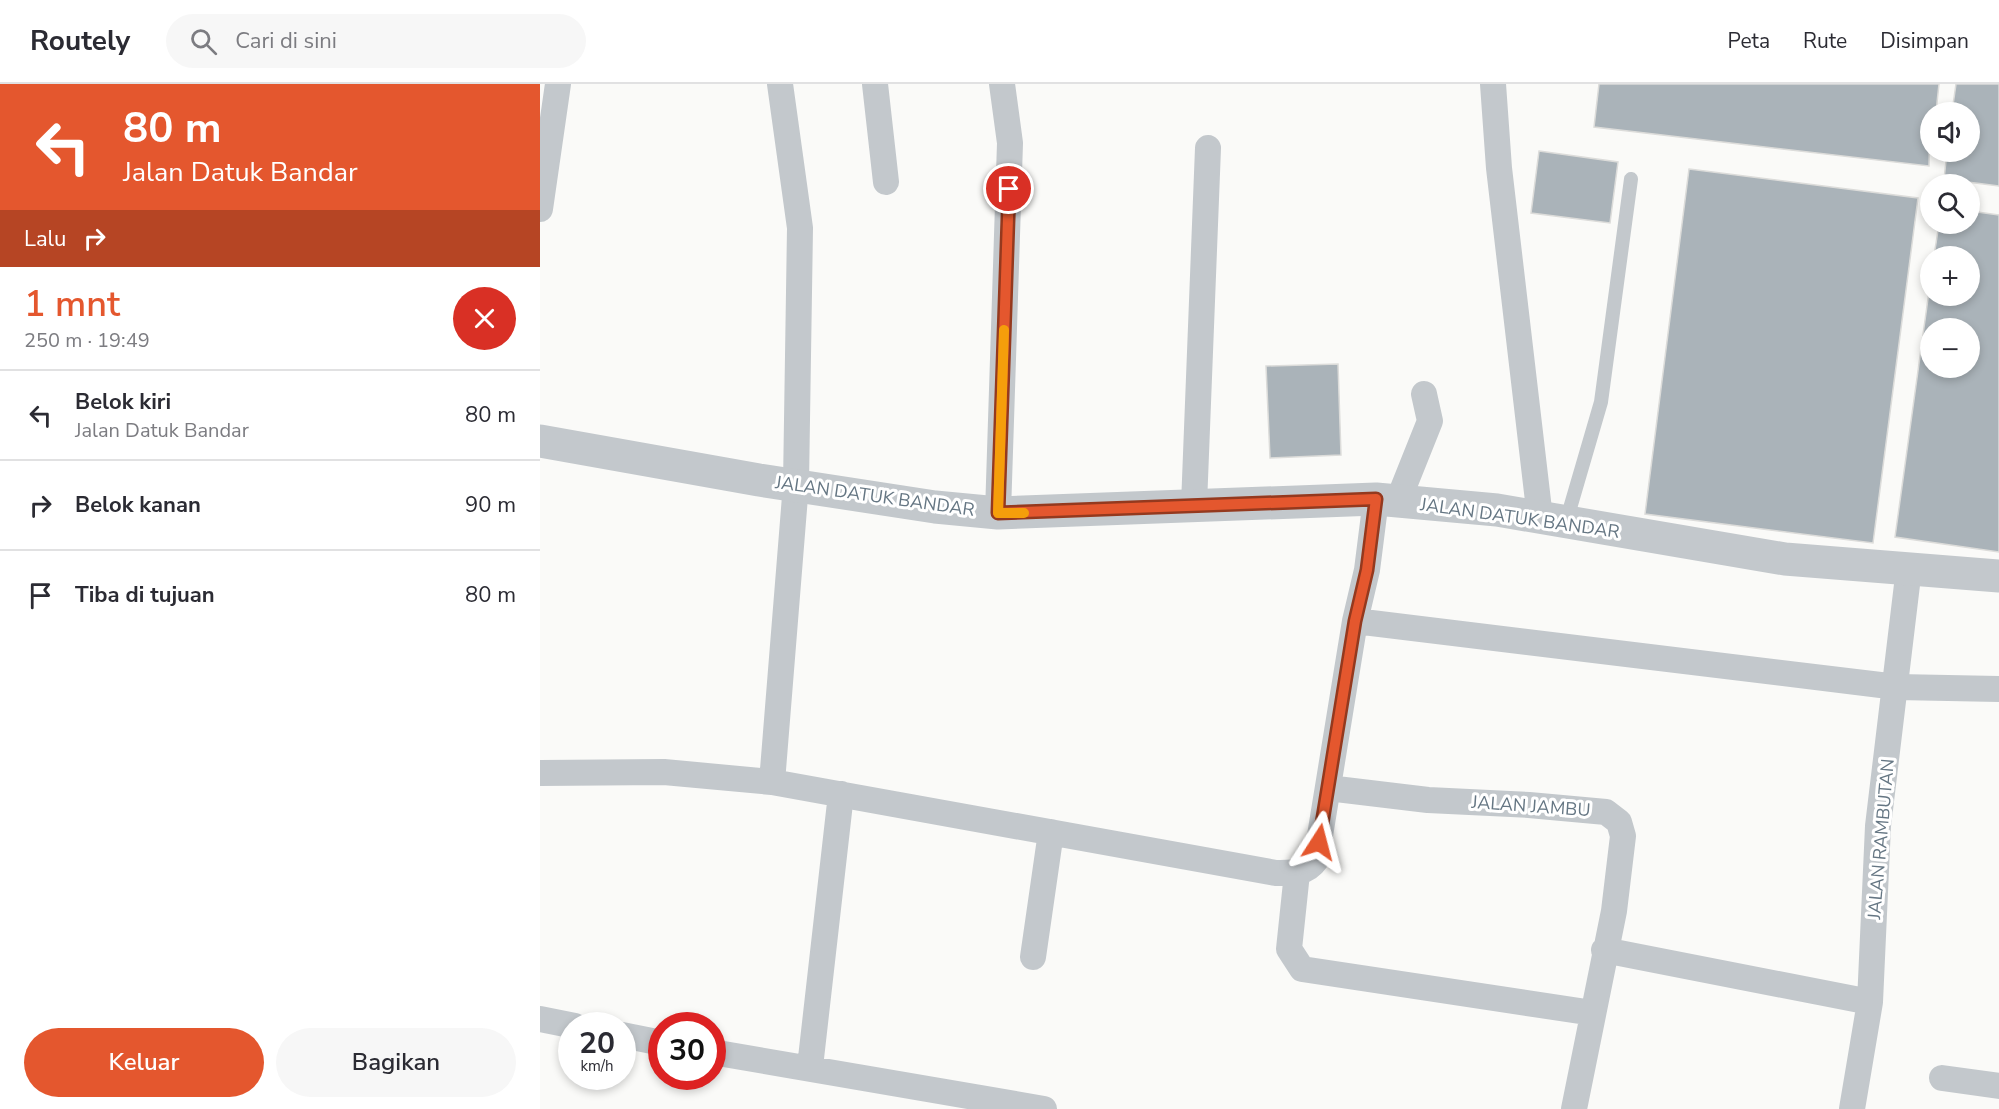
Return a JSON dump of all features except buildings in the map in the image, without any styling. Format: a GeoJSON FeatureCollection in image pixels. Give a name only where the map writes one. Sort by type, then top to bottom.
{"type":"FeatureCollection","features":[{"type":"Feature","properties":{"kind":"street"},"geometry":{"type":"LineString","coordinates":[[540,209],[544,150],[558,84]]}},
{"type":"Feature","properties":{"kind":"street"},"geometry":{"type":"LineString","coordinates":[[772,782],[796,484],[800,228],[780,84]]}},
{"type":"Feature","properties":{"kind":"street"},"geometry":{"type":"LineString","coordinates":[[875,84],[886,182]]}},
{"type":"Feature","properties":{"kind":"street"},"geometry":{"type":"LineString","coordinates":[[998,513],[1010,143],[1002,84]]}},
{"type":"Feature","properties":{"kind":"street"},"geometry":{"type":"LineString","coordinates":[[1493,84],[1499,168],[1553,520]]}},
{"type":"Feature","properties":{"kind":"street"},"geometry":{"type":"LineString","coordinates":[[1194,505],[1208,148]]}},
{"type":"Feature","properties":{"kind":"street"},"geometry":{"type":"LineString","coordinates":[[540,773],[664,772],[772,782],[1276,873],[1297,873],[1311,868],[1316,860],[1355,621],[1367,570],[1387,500],[1430,421],[1424,394]]}},
{"type":"Feature","properties":{"kind":"street","name":"JALAN DATUK BANDAR"},"geometry":{"type":"LineString","coordinates":[[540,441],[759,480],[935,507],[998,513],[1387,500],[1497,510],[1785,559],[1999,576]]}},
{"type":"Feature","properties":{"kind":"street","name":"JALAN RAMBUTAN"},"geometry":{"type":"LineString","coordinates":[[1852,1109],[1870,1002],[1878,826],[1897,687],[1909,568]]}},
{"type":"Feature","properties":{"kind":"street"},"geometry":{"type":"LineString","coordinates":[[1355,621],[1897,687],[1999,689]]}},
{"type":"Feature","properties":{"kind":"street","name":"JALAN JAMBU"},"geometry":{"type":"LineString","coordinates":[[1328,788],[1428,800],[1529,805],[1606,812],[1618,822],[1623,836],[1614,911],[1604,950],[1574,1109]]}},
{"type":"Feature","properties":{"kind":"street"},"geometry":{"type":"LineString","coordinates":[[810,1067],[841,794]]}},
{"type":"Feature","properties":{"kind":"street"},"geometry":{"type":"LineString","coordinates":[[1033,957],[1051,832]]}},
{"type":"Feature","properties":{"kind":"street"},"geometry":{"type":"LineString","coordinates":[[1297,873],[1289,950],[1302,969],[1593,1013]]}},
{"type":"Feature","properties":{"kind":"street"},"geometry":{"type":"LineString","coordinates":[[1604,950],[1870,1002]]}},
{"type":"Feature","properties":{"kind":"street"},"geometry":{"type":"LineString","coordinates":[[540,1019],[558,1023]]}},
{"type":"Feature","properties":{"kind":"street"},"geometry":{"type":"LineString","coordinates":[[726,1055],[773,1064],[810,1067],[1044,1109]]}},
{"type":"Feature","properties":{"kind":"street"},"geometry":{"type":"LineString","coordinates":[[1942,1078],[1999,1086]]}},
{"type":"Feature","properties":{"kind":"lane"},"geometry":{"type":"LineString","coordinates":[[1553,520],[1601,402],[1631,179]]}},
{"type":"Feature","properties":{"kind":"slow traffic"},"geometry":{"type":"LineString","coordinates":[[1004,330],[998,513],[1024,513]]}},
{"type":"Feature","properties":{"kind":"route"},"geometry":{"type":"LineString","coordinates":[[1009,189],[998,513],[1376,499],[1367,570],[1355,621],[1319,842]]}}]}
